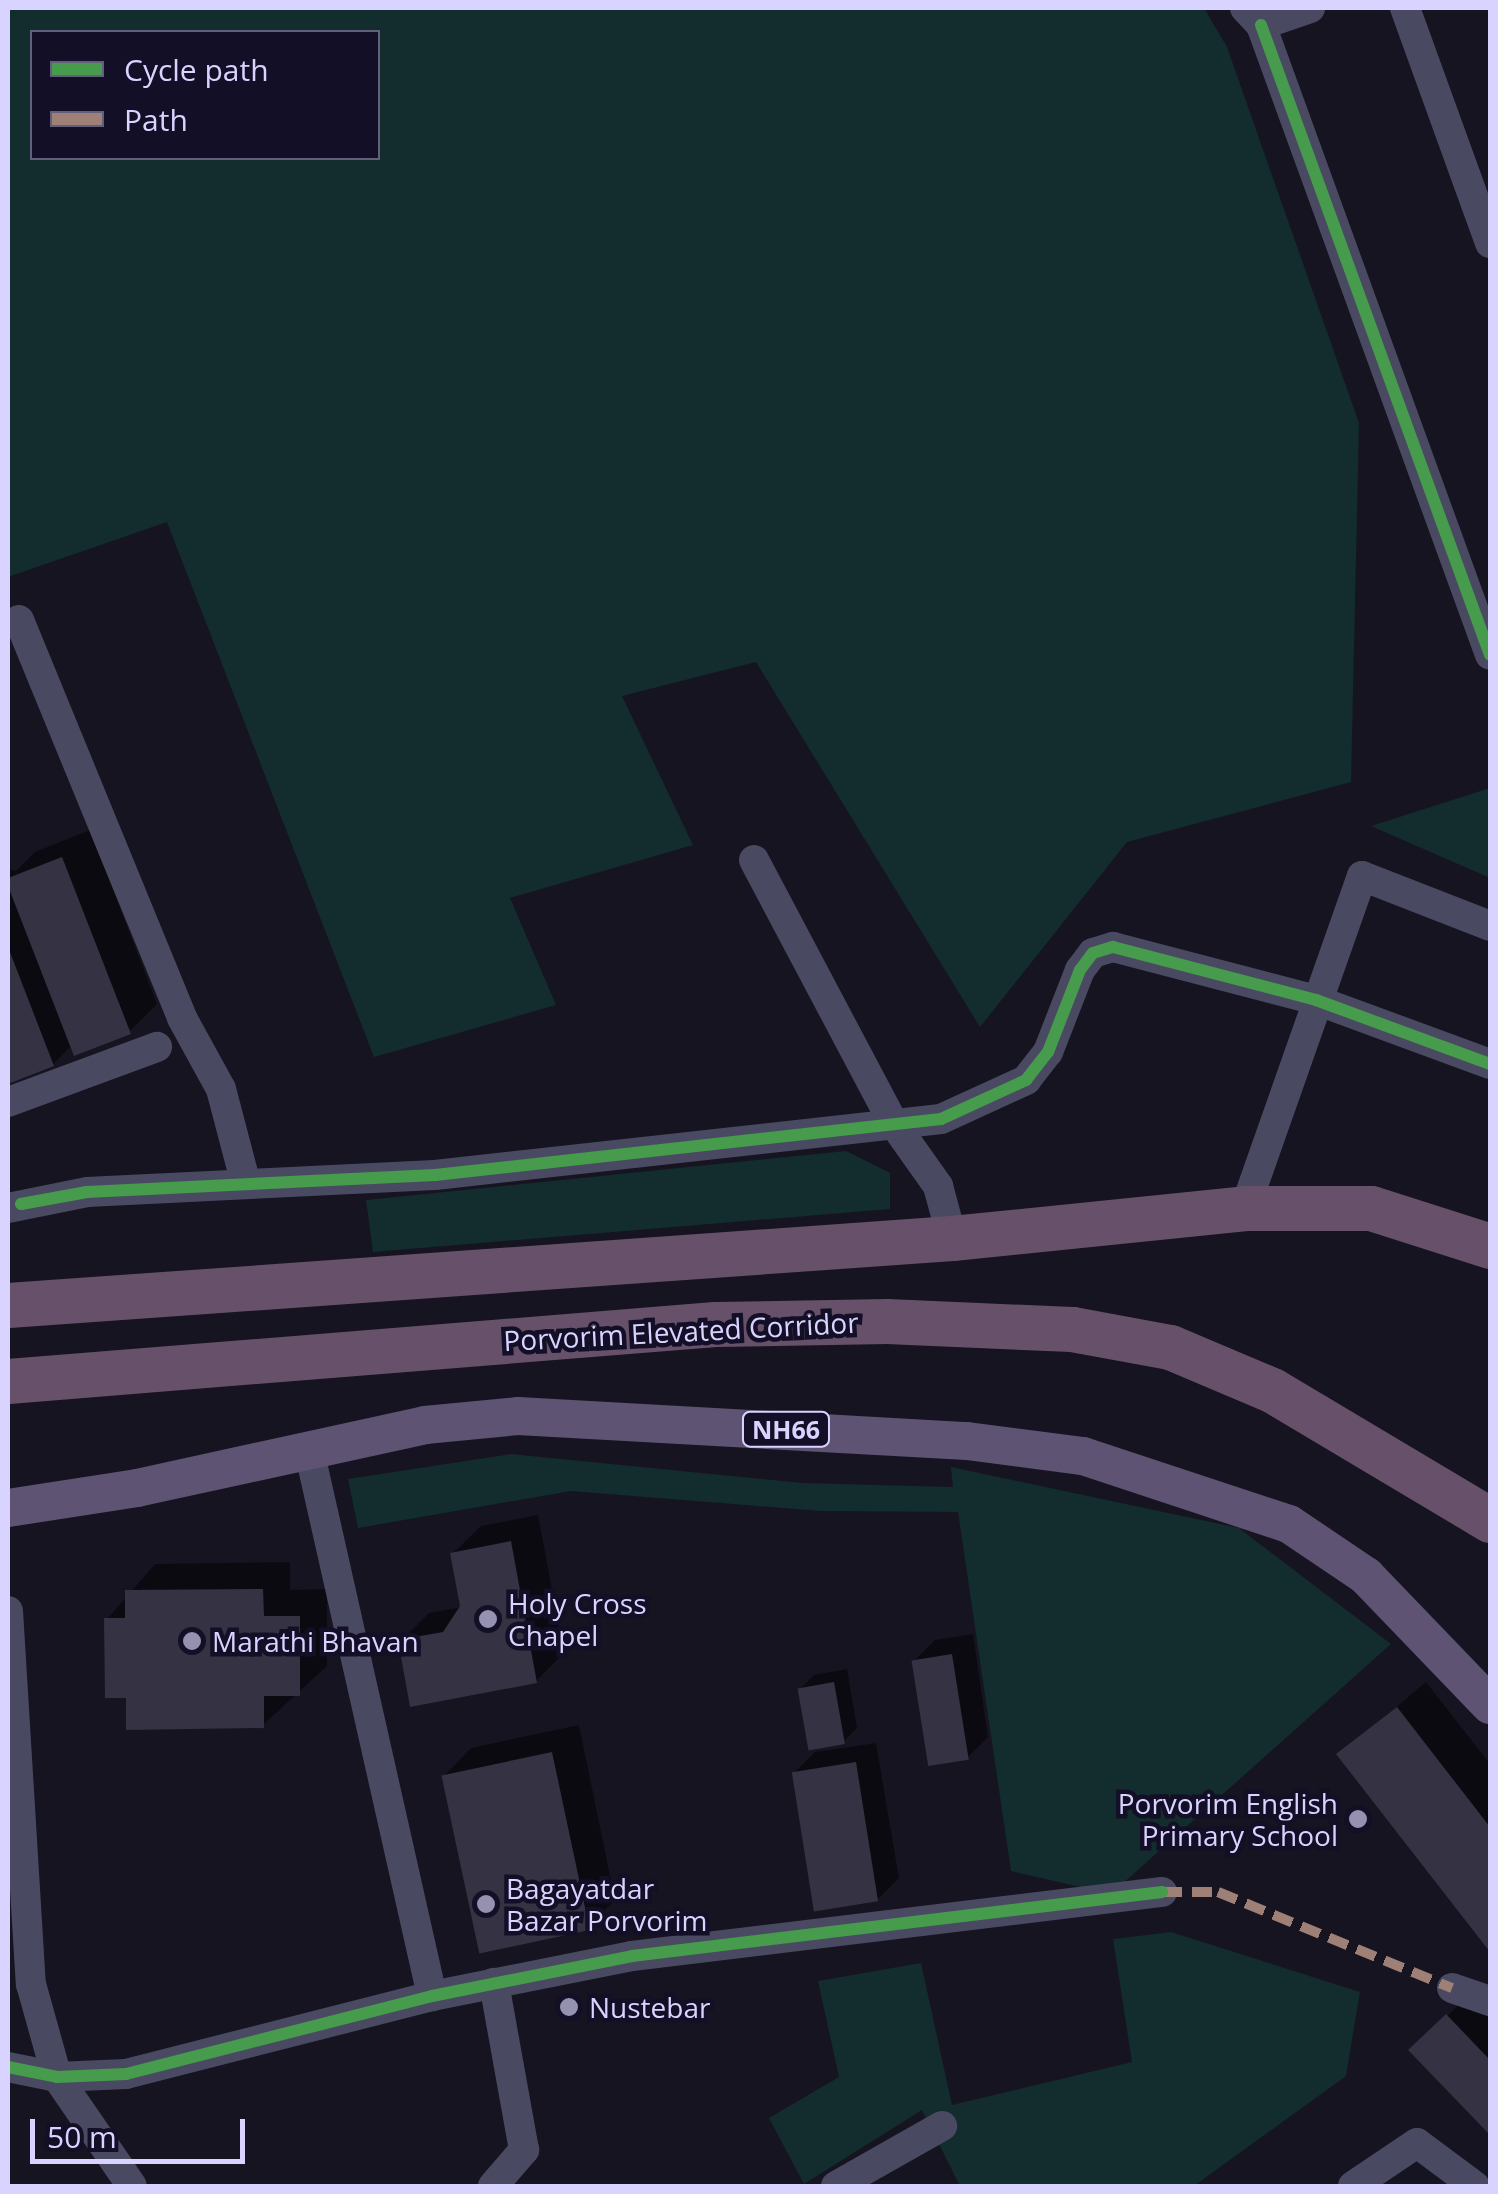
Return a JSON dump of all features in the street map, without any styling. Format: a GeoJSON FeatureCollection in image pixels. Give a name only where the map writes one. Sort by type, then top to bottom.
{"type":"FeatureCollection","features":[{"type":"Feature","properties":{"kind":"highway"},"geometry":{"type":"LineString","coordinates":[[8,1304],[952,1238],[1245,1208],[1371,1208],[1490,1246]]}},
{"type":"Feature","properties":{"kind":"highway","name":"Porvorim Elevated Corridor"},"geometry":{"type":"LineString","coordinates":[[8,1382],[715,1324],[887,1321],[1072,1329],[1170,1347],[1272,1390],[1490,1520]]}},
{"type":"Feature","properties":{"kind":"main road","name":"NH66"},"geometry":{"type":"LineString","coordinates":[[8,1508],[424,1425],[518,1416],[967,1441],[1083,1456],[1289,1524],[1366,1576],[1490,1704]]}},
{"type":"Feature","properties":{"kind":"street"},"geometry":{"type":"LineString","coordinates":[[1310,8],[1253,16],[1490,655]]}},
{"type":"Feature","properties":{"kind":"street"},"geometry":{"type":"LineString","coordinates":[[1405,8],[1490,243]]}},
{"type":"Feature","properties":{"kind":"street"},"geometry":{"type":"LineString","coordinates":[[19,620],[182,1018],[221,1089],[246,1184]]}},
{"type":"Feature","properties":{"kind":"street"},"geometry":{"type":"LineString","coordinates":[[754,860],[892,1121],[938,1186],[952,1238]]}},
{"type":"Feature","properties":{"kind":"street"},"geometry":{"type":"LineString","coordinates":[[1245,1208],[1362,876],[1490,926]]}},
{"type":"Feature","properties":{"kind":"street"},"geometry":{"type":"LineString","coordinates":[[14,1206],[87,1192],[435,1175],[892,1121],[942,1119],[1026,1080],[1048,1052],[1093,952],[1132,948],[1316,1000],[1490,1064]]}},
{"type":"Feature","properties":{"kind":"street"},"geometry":{"type":"LineString","coordinates":[[8,1102],[157,1048]]}},
{"type":"Feature","properties":{"kind":"street"},"geometry":{"type":"LineString","coordinates":[[309,1450],[432,1996]]}},
{"type":"Feature","properties":{"kind":"street"},"geometry":{"type":"LineString","coordinates":[[8,1611],[31,1984],[57,2077],[132,2186]]}},
{"type":"Feature","properties":{"kind":"street"},"geometry":{"type":"LineString","coordinates":[[8,2067],[57,2077],[126,2074],[432,1996],[632,1956],[1162,1892]]}},
{"type":"Feature","properties":{"kind":"street"},"geometry":{"type":"LineString","coordinates":[[493,2186],[524,2150],[494,1983]]}},
{"type":"Feature","properties":{"kind":"street"},"geometry":{"type":"LineString","coordinates":[[1452,1988],[1490,2001]]}},
{"type":"Feature","properties":{"kind":"street"},"geometry":{"type":"LineString","coordinates":[[836,2186],[942,2126]]}},
{"type":"Feature","properties":{"kind":"street"},"geometry":{"type":"LineString","coordinates":[[1353,2186],[1416,2144],[1475,2186]]}},
{"type":"Feature","properties":{"kind":"green space"},"geometry":{"type":"Polygon","coordinates":[[[8,8],[1204,8],[1227,47],[1359,423],[1351,782],[1127,842],[980,1027],[756,662],[622,696],[693,845],[510,898],[556,1005],[374,1057],[167,522],[8,577],[8,8]]]}},
{"type":"Feature","properties":{"kind":"green space"},"geometry":{"type":"Polygon","coordinates":[[[1490,788],[1490,878],[1371,826],[1490,788]]]}},
{"type":"Feature","properties":{"kind":"green space"},"geometry":{"type":"Polygon","coordinates":[[[846,1151],[890,1173],[890,1209],[373,1252],[366,1200],[846,1151]]]}},
{"type":"Feature","properties":{"kind":"green space"},"geometry":{"type":"Polygon","coordinates":[[[511,1454],[802,1483],[953,1487],[951,1467],[1239,1528],[1391,1644],[1111,1894],[1011,1871],[958,1512],[821,1511],[571,1491],[358,1528],[348,1479],[511,1454]]]}},
{"type":"Feature","properties":{"kind":"green space"},"geometry":{"type":"Polygon","coordinates":[[[1171,1932],[1360,1992],[1346,2076],[1194,2186],[960,2186],[922,2110],[804,2184],[769,2118],[839,2077],[818,1981],[921,1963],[952,2105],[1132,2062],[1113,1939],[1171,1932]]]}},
{"type":"Feature","properties":{"kind":"building"},"geometry":{"type":"Polygon","coordinates":[[[62,857],[131,1034],[74,1056],[8,886],[8,878],[62,857]]]}},
{"type":"Feature","properties":{"kind":"building"},"geometry":{"type":"Polygon","coordinates":[[[8,947],[54,1066],[8,1084],[8,947]]]}},
{"type":"Feature","properties":{"kind":"building","name":"Holy Cross Chapel"},"geometry":{"type":"Polygon","coordinates":[[[511,1541],[537,1683],[410,1707],[398,1640],[443,1632],[460,1606],[450,1553],[511,1541]]]}},
{"type":"Feature","properties":{"kind":"building"},"geometry":{"type":"Polygon","coordinates":[[[263,1589],[264,1616],[300,1616],[300,1696],[264,1696],[264,1728],[126,1730],[126,1698],[105,1698],[104,1618],[125,1618],[125,1590],[263,1589]]]}},
{"type":"Feature","properties":{"kind":"building"},"geometry":{"type":"Polygon","coordinates":[[[952,1654],[969,1760],[928,1766],[912,1660],[952,1654]]]}},
{"type":"Feature","properties":{"kind":"building"},"geometry":{"type":"Polygon","coordinates":[[[834,1682],[845,1744],[809,1750],[798,1688],[834,1682]]]}},
{"type":"Feature","properties":{"kind":"building"},"geometry":{"type":"Polygon","coordinates":[[[1397,1707],[1490,1827],[1490,1952],[1336,1754],[1397,1707]]]}},
{"type":"Feature","properties":{"kind":"building"},"geometry":{"type":"Polygon","coordinates":[[[552,1752],[590,1930],[479,1954],[441,1775],[552,1752]]]}},
{"type":"Feature","properties":{"kind":"building"},"geometry":{"type":"Polygon","coordinates":[[[856,1762],[878,1901],[814,1911],[792,1772],[856,1762]]]}},
{"type":"Feature","properties":{"kind":"building"},"geometry":{"type":"Polygon","coordinates":[[[1446,2014],[1490,2060],[1490,2135],[1408,2050],[1446,2014]]]}},
{"type":"Feature","properties":{"kind":"marked path"},"geometry":{"type":"LineString","coordinates":[[1162,1892],[1218,1892],[1452,1988]]}},
{"type":"Feature","properties":{"kind":"cycle path"},"geometry":{"type":"LineString","coordinates":[[1261,25],[1490,655]]}},
{"type":"Feature","properties":{"kind":"cycle path"},"geometry":{"type":"LineString","coordinates":[[21,1204],[87,1192],[435,1175],[941,1119],[1026,1080],[1048,1052],[1080,970],[1093,953],[1113,947],[1316,1000],[1490,1064]]}},
{"type":"Feature","properties":{"kind":"cycle path"},"geometry":{"type":"LineString","coordinates":[[8,2067],[57,2077],[126,2074],[432,1996],[632,1956],[1162,1892]]}},
{"type":"Feature","properties":{"kind":"place","name":"Holy Cross Chapel"},"geometry":{"type":"Point","coordinates":[488,1619]}},
{"type":"Feature","properties":{"kind":"place","name":"Marathi Bhavan"},"geometry":{"type":"Point","coordinates":[192,1641]}},
{"type":"Feature","properties":{"kind":"place","name":"Porvorim English Primary School"},"geometry":{"type":"Point","coordinates":[1358,1819]}},
{"type":"Feature","properties":{"kind":"place","name":"Bagayatdar Bazar Porvorim"},"geometry":{"type":"Point","coordinates":[486,1904]}},
{"type":"Feature","properties":{"kind":"place","name":"Nustebar"},"geometry":{"type":"Point","coordinates":[569,2007]}}]}
